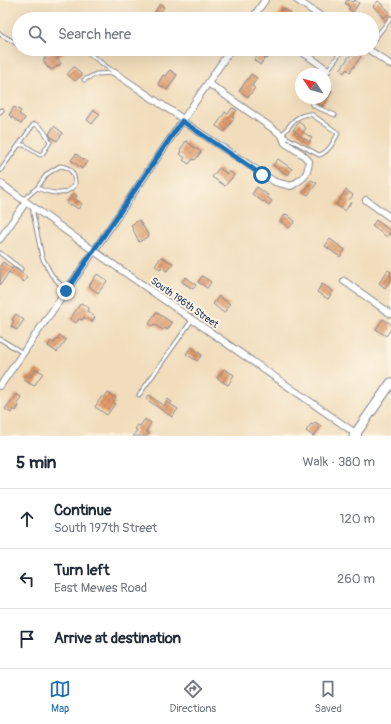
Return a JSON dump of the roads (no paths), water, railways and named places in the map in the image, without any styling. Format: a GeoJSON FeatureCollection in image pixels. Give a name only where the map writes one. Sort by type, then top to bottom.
{"type":"FeatureCollection","features":[{"type":"Feature","properties":{"kind":"street"},"geometry":{"type":"LineString","coordinates":[[258,12],[266,0]]}},
{"type":"Feature","properties":{"kind":"street"},"geometry":{"type":"LineString","coordinates":[[297,0],[315,12]]}},
{"type":"Feature","properties":{"kind":"street"},"geometry":{"type":"LineString","coordinates":[[0,386],[3,376],[23,353],[226,56]]}},
{"type":"Feature","properties":{"kind":"street"},"geometry":{"type":"LineString","coordinates":[[307,56],[322,68]]}},
{"type":"Feature","properties":{"kind":"street"},"geometry":{"type":"LineString","coordinates":[[378,56],[391,65]]}},
{"type":"Feature","properties":{"kind":"street"},"geometry":{"type":"LineString","coordinates":[[115,73],[262,175],[275,182],[291,186],[303,179],[308,171],[309,161],[302,154],[285,143],[282,134],[208,83]]}},
{"type":"Feature","properties":{"kind":"street","name":"South 196th Street"},"geometry":{"type":"LineString","coordinates":[[0,183],[356,435]]}},
{"type":"Feature","properties":{"kind":"street"},"geometry":{"type":"LineString","coordinates":[[366,200],[391,218]]}},
{"type":"Feature","properties":{"kind":"street"},"geometry":{"type":"LineString","coordinates":[[0,238],[25,201]]}},
{"type":"Feature","properties":{"kind":"street"},"geometry":{"type":"LineString","coordinates":[[344,281],[391,314]]}},
{"type":"Feature","properties":{"kind":"street"},"geometry":{"type":"LineString","coordinates":[[356,435],[391,383]]}},
{"type":"Feature","properties":{"kind":"lane"},"geometry":{"type":"LineString","coordinates":[[379,33],[391,18]]}},
{"type":"Feature","properties":{"kind":"lane"},"geometry":{"type":"LineString","coordinates":[[0,34],[12,41]]}},
{"type":"Feature","properties":{"kind":"lane"},"geometry":{"type":"LineString","coordinates":[[92,56],[115,73]]}},
{"type":"Feature","properties":{"kind":"lane"},"geometry":{"type":"LineString","coordinates":[[330,68],[338,56]]}},
{"type":"Feature","properties":{"kind":"lane"},"geometry":{"type":"LineString","coordinates":[[84,80],[96,74],[115,73]]}},
{"type":"Feature","properties":{"kind":"lane"},"geometry":{"type":"LineString","coordinates":[[313,104],[314,106],[335,114]]}},
{"type":"Feature","properties":{"kind":"lane"},"geometry":{"type":"LineString","coordinates":[[311,114],[338,133],[328,149],[323,154],[319,155],[282,134],[297,117],[311,114]]}},
{"type":"Feature","properties":{"kind":"lane"},"geometry":{"type":"LineString","coordinates":[[0,171],[33,125],[35,124],[42,128],[50,142],[43,154],[40,155],[24,145],[19,145]]}},
{"type":"Feature","properties":{"kind":"lane"},"geometry":{"type":"LineString","coordinates":[[25,201],[47,174],[60,166],[69,169],[75,177],[75,184],[68,192],[62,194],[37,188]]}},
{"type":"Feature","properties":{"kind":"lane"},"geometry":{"type":"LineString","coordinates":[[33,207],[33,214],[42,257],[51,274],[66,291]]}},
{"type":"Feature","properties":{"kind":"lane"},"geometry":{"type":"LineString","coordinates":[[0,253],[21,269]]}},
{"type":"Feature","properties":{"kind":"lane"},"geometry":{"type":"LineString","coordinates":[[139,395],[192,320]]}},
{"type":"Feature","properties":{"kind":"lane"},"geometry":{"type":"LineString","coordinates":[[0,339],[23,353]]}}]}
